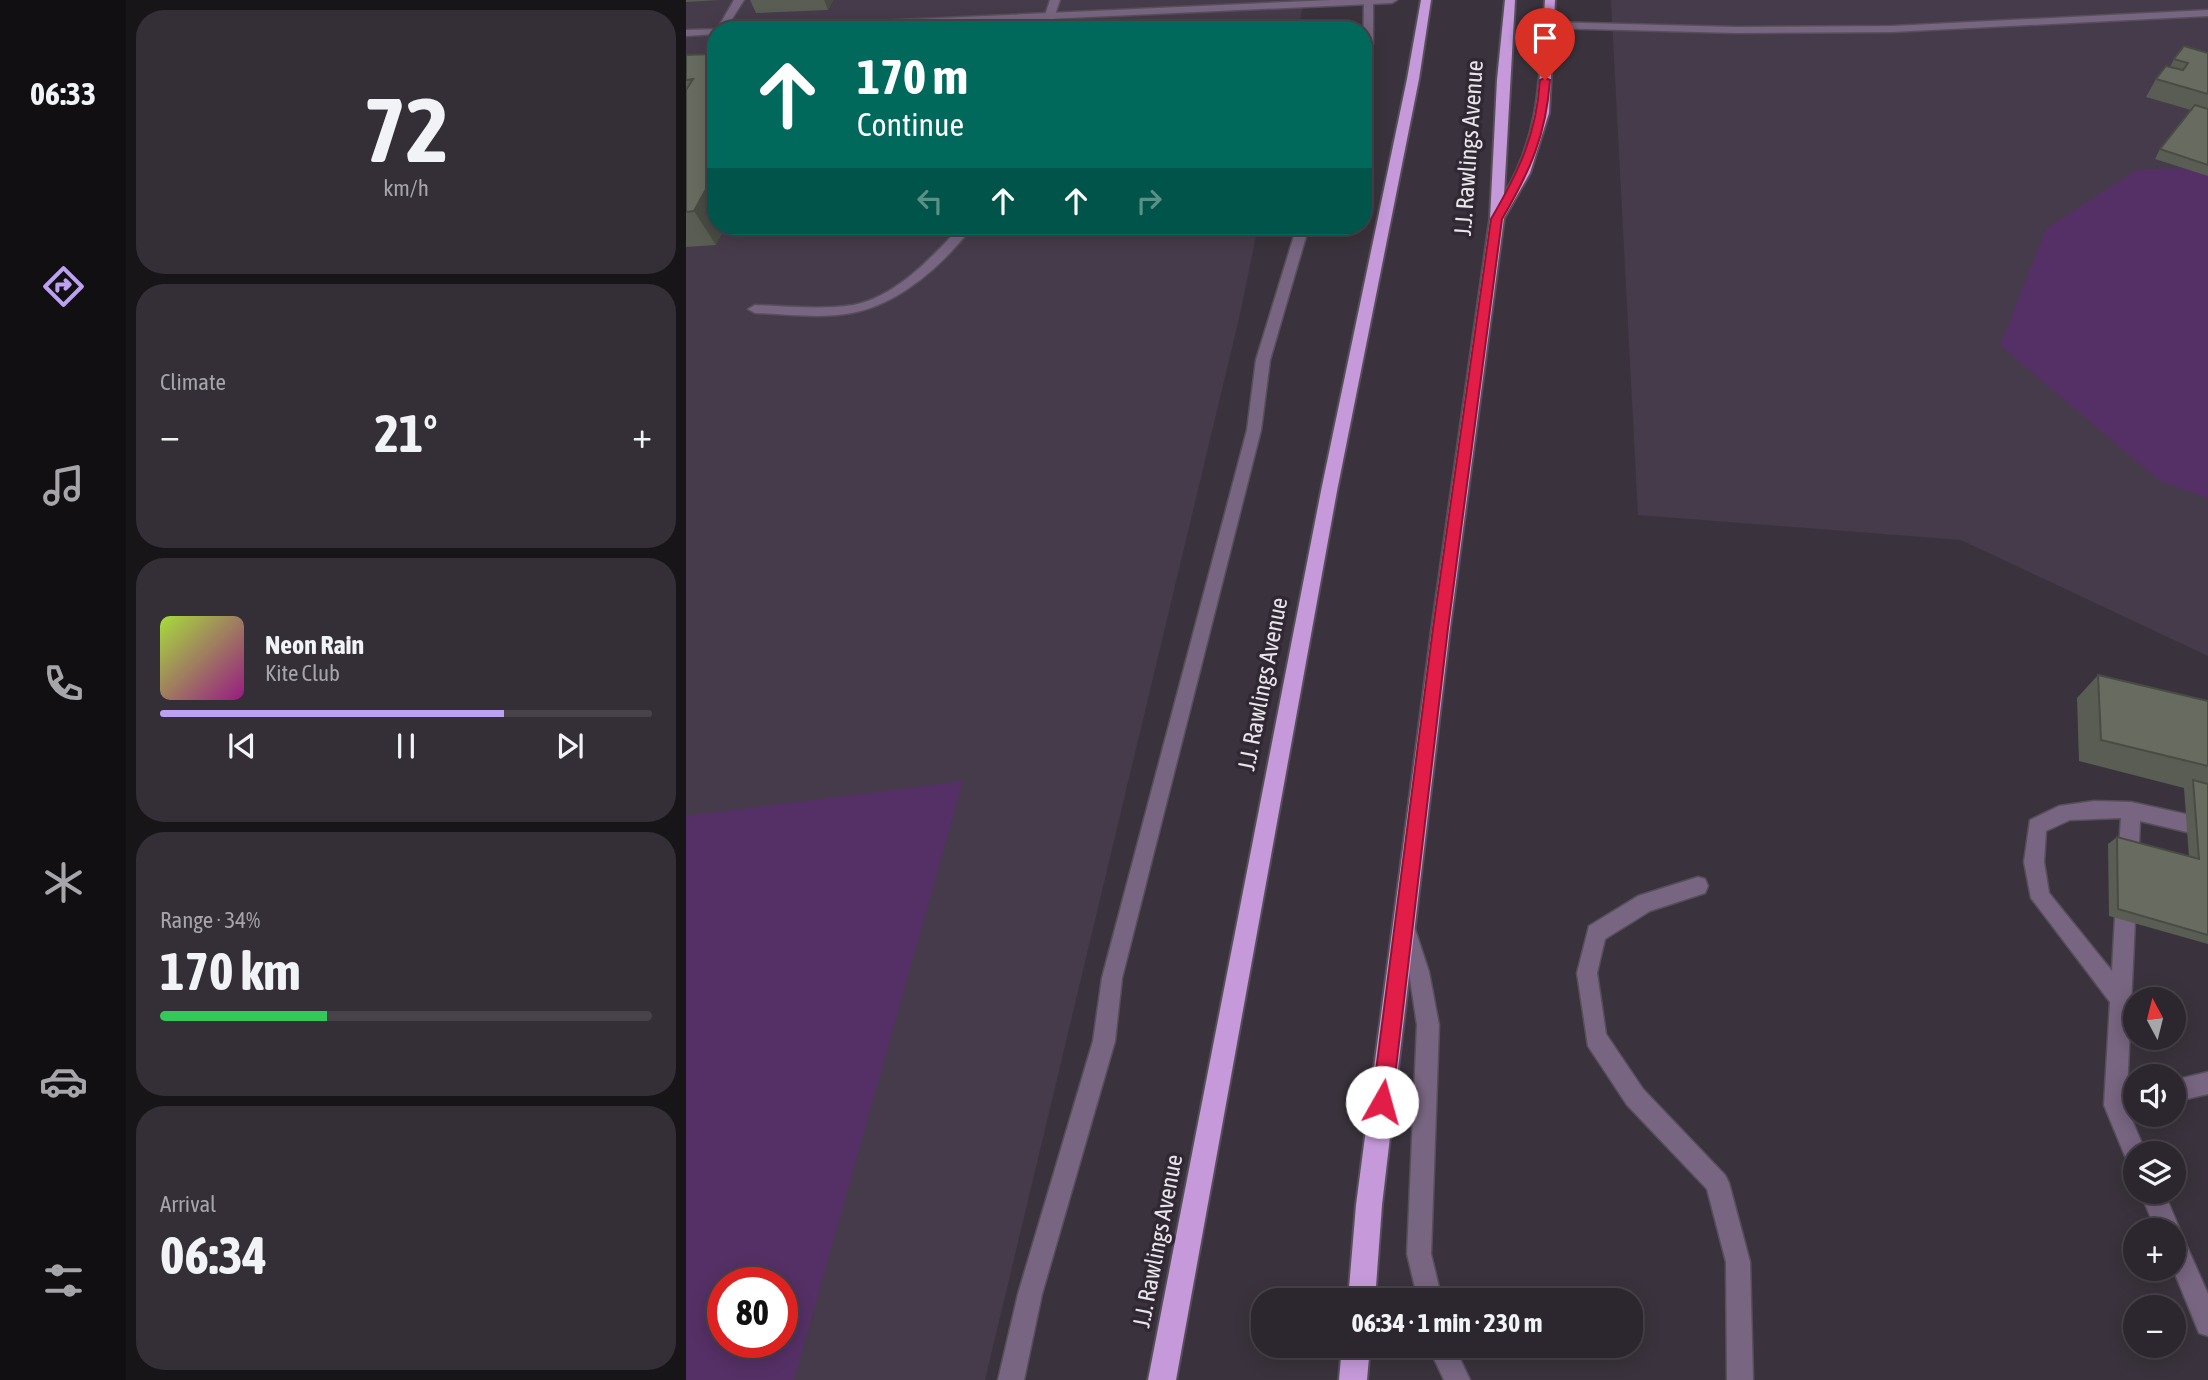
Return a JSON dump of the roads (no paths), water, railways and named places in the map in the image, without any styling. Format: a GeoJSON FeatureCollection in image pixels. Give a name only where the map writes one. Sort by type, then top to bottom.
{"type":"FeatureCollection","features":[{"type":"Feature","properties":{"kind":"highway","name":"J.J. Rawlings Avenue"},"geometry":{"type":"LineString","coordinates":[[1162,1380],[1326,504],[1413,79],[1426,0]]}},
{"type":"Feature","properties":{"kind":"highway","name":"J.J. Rawlings Avenue"},"geometry":{"type":"LineString","coordinates":[[1361,1288],[1442,614],[1497,219],[1503,80],[1510,0]]}},
{"type":"Feature","properties":{"kind":"highway"},"geometry":{"type":"LineString","coordinates":[[1497,219],[1524,173],[1543,113],[1550,0]]}},
{"type":"Feature","properties":{"kind":"highway"},"geometry":{"type":"LineString","coordinates":[[1353,1380],[1355,1358]]}},
{"type":"Feature","properties":{"kind":"street"},"geometry":{"type":"LineString","coordinates":[[724,21],[739,0]]}},
{"type":"Feature","properties":{"kind":"street"},"geometry":{"type":"LineString","coordinates":[[1050,21],[1055,0]]}},
{"type":"Feature","properties":{"kind":"street"},"geometry":{"type":"LineString","coordinates":[[928,21],[1392,0]]}},
{"type":"Feature","properties":{"kind":"street"},"geometry":{"type":"LineString","coordinates":[[1369,1],[1369,21]]}},
{"type":"Feature","properties":{"kind":"street"},"geometry":{"type":"LineString","coordinates":[[1549,25],[1694,30],[1849,30],[2047,23],[2166,12],[2208,13]]}},
{"type":"Feature","properties":{"kind":"street"},"geometry":{"type":"LineString","coordinates":[[686,33],[707,31]]}},
{"type":"Feature","properties":{"kind":"street"},"geometry":{"type":"LineString","coordinates":[[755,309],[806,311],[863,307],[888,297],[957,235]]}},
{"type":"Feature","properties":{"kind":"street"},"geometry":{"type":"LineString","coordinates":[[1011,1380],[1030,1294],[1104,1041],[1112,978],[1254,430],[1263,360],[1300,235]]}},
{"type":"Feature","properties":{"kind":"street"},"geometry":{"type":"LineString","coordinates":[[2120,998],[2041,898],[2032,857],[2038,826],[2053,814],[2087,809],[2131,810],[2208,828]]}},
{"type":"Feature","properties":{"kind":"street"},"geometry":{"type":"LineString","coordinates":[[2123,1064],[2120,998],[2131,810]]}},
{"type":"Feature","properties":{"kind":"street"},"geometry":{"type":"LineString","coordinates":[[1698,886],[1646,903],[1596,933],[1587,973],[1596,1038],[1636,1097],[1717,1183],[1738,1262],[1740,1380]]}},
{"type":"Feature","properties":{"kind":"street"},"geometry":{"type":"LineString","coordinates":[[1404,923],[1419,972],[1428,1025],[1419,1254],[1427,1288]]}},
{"type":"Feature","properties":{"kind":"street"},"geometry":{"type":"LineString","coordinates":[[2186,1088],[2208,1083]]}},
{"type":"Feature","properties":{"kind":"street"},"geometry":{"type":"LineString","coordinates":[[2186,1272],[2208,1324]]}},
{"type":"Feature","properties":{"kind":"street"},"geometry":{"type":"LineString","coordinates":[[1447,1358],[1457,1380]]}}]}
